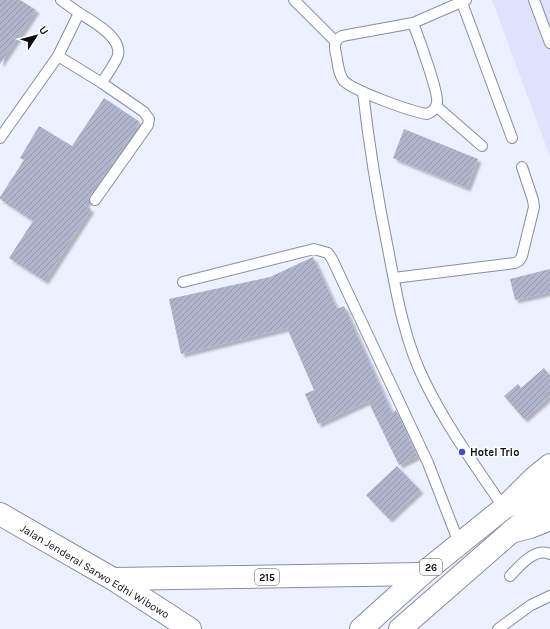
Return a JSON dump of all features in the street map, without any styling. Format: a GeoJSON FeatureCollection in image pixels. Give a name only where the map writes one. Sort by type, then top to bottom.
{"type":"FeatureCollection","features":[{"type":"Feature","properties":{"kind":"main road"},"geometry":{"type":"LineString","coordinates":[[504,508],[534,478],[550,465]]}},
{"type":"Feature","properties":{"kind":"main road","name":"26"},"geometry":{"type":"LineString","coordinates":[[361,629],[422,574],[504,508],[550,483]]}},
{"type":"Feature","properties":{"kind":"main road"},"geometry":{"type":"LineString","coordinates":[[511,532],[550,499]]}},
{"type":"Feature","properties":{"kind":"main road","name":"Jalan Jenderal Sarwo Edhi Wibowo"},"geometry":{"type":"LineString","coordinates":[[0,514],[113,579],[190,629]]}},
{"type":"Feature","properties":{"kind":"main road","name":"26"},"geometry":{"type":"LineString","coordinates":[[400,629],[511,532],[530,527],[550,519]]}},
{"type":"Feature","properties":{"kind":"main road","name":"215"},"geometry":{"type":"LineString","coordinates":[[113,579],[422,574]]}},
{"type":"Feature","properties":{"kind":"lane"},"geometry":{"type":"LineString","coordinates":[[61,0],[107,33],[117,45],[118,56],[102,83]]}},
{"type":"Feature","properties":{"kind":"lane"},"geometry":{"type":"LineString","coordinates":[[294,0],[336,42]]}},
{"type":"Feature","properties":{"kind":"lane"},"geometry":{"type":"LineString","coordinates":[[413,22],[438,100],[436,106],[430,113],[424,114],[382,100],[350,86],[342,78],[334,46],[337,39],[342,36],[413,22],[463,0],[512,138]]}},
{"type":"Feature","properties":{"kind":"lane"},"geometry":{"type":"LineString","coordinates":[[534,0],[550,43]]}},
{"type":"Feature","properties":{"kind":"lane"},"geometry":{"type":"LineString","coordinates":[[0,138],[58,56],[80,13]]}},
{"type":"Feature","properties":{"kind":"lane"},"geometry":{"type":"LineString","coordinates":[[58,56],[102,83],[144,112],[149,122],[95,200]]}},
{"type":"Feature","properties":{"kind":"lane"},"geometry":{"type":"LineString","coordinates":[[363,92],[368,142],[394,278],[411,348],[424,381],[456,437],[504,508]]}},
{"type":"Feature","properties":{"kind":"lane"},"geometry":{"type":"LineString","coordinates":[[436,106],[482,146]]}},
{"type":"Feature","properties":{"kind":"lane"},"geometry":{"type":"LineString","coordinates":[[394,278],[515,263],[519,261],[522,256],[534,207],[522,167]]}},
{"type":"Feature","properties":{"kind":"lane"},"geometry":{"type":"LineString","coordinates":[[183,282],[314,249],[328,253],[428,463],[459,543]]}},
{"type":"Feature","properties":{"kind":"lane"},"geometry":{"type":"LineString","coordinates":[[510,576],[526,560],[534,555],[543,553],[550,554]]}},
{"type":"Feature","properties":{"kind":"lane"},"geometry":{"type":"LineString","coordinates":[[498,629],[531,604],[550,596]]}},
{"type":"Feature","properties":{"kind":"shaded area"},"geometry":{"type":"Polygon","coordinates":[[[492,0],[550,0],[550,157],[492,0]]]}},
{"type":"Feature","properties":{"kind":"building"},"geometry":{"type":"Polygon","coordinates":[[[0,0],[20,0],[36,10],[0,64],[0,0]]]}},
{"type":"Feature","properties":{"kind":"building"},"geometry":{"type":"Polygon","coordinates":[[[104,98],[140,122],[90,196],[85,206],[91,209],[45,281],[9,258],[33,221],[0,199],[0,197],[24,160],[20,158],[39,126],[72,146],[104,98]]]}},
{"type":"Feature","properties":{"kind":"building"},"geometry":{"type":"Polygon","coordinates":[[[404,129],[478,159],[467,188],[393,158],[404,129]]]}},
{"type":"Feature","properties":{"kind":"building"},"geometry":{"type":"Polygon","coordinates":[[[313,257],[337,309],[344,306],[392,413],[396,410],[417,456],[399,465],[368,401],[318,424],[305,394],[314,390],[287,328],[181,354],[169,299],[270,277],[313,257]]]}},
{"type":"Feature","properties":{"kind":"building"},"geometry":{"type":"Polygon","coordinates":[[[550,269],[550,292],[515,300],[510,279],[550,269]]]}},
{"type":"Feature","properties":{"kind":"building"},"geometry":{"type":"Polygon","coordinates":[[[544,368],[550,376],[550,396],[524,419],[504,396],[518,384],[521,388],[544,368]]]}},
{"type":"Feature","properties":{"kind":"building"},"geometry":{"type":"Polygon","coordinates":[[[397,466],[420,490],[389,519],[366,495],[397,466]]]}},
{"type":"Feature","properties":{"kind":"place","name":"Hotel Trio"},"geometry":{"type":"Point","coordinates":[462,452]}}]}
